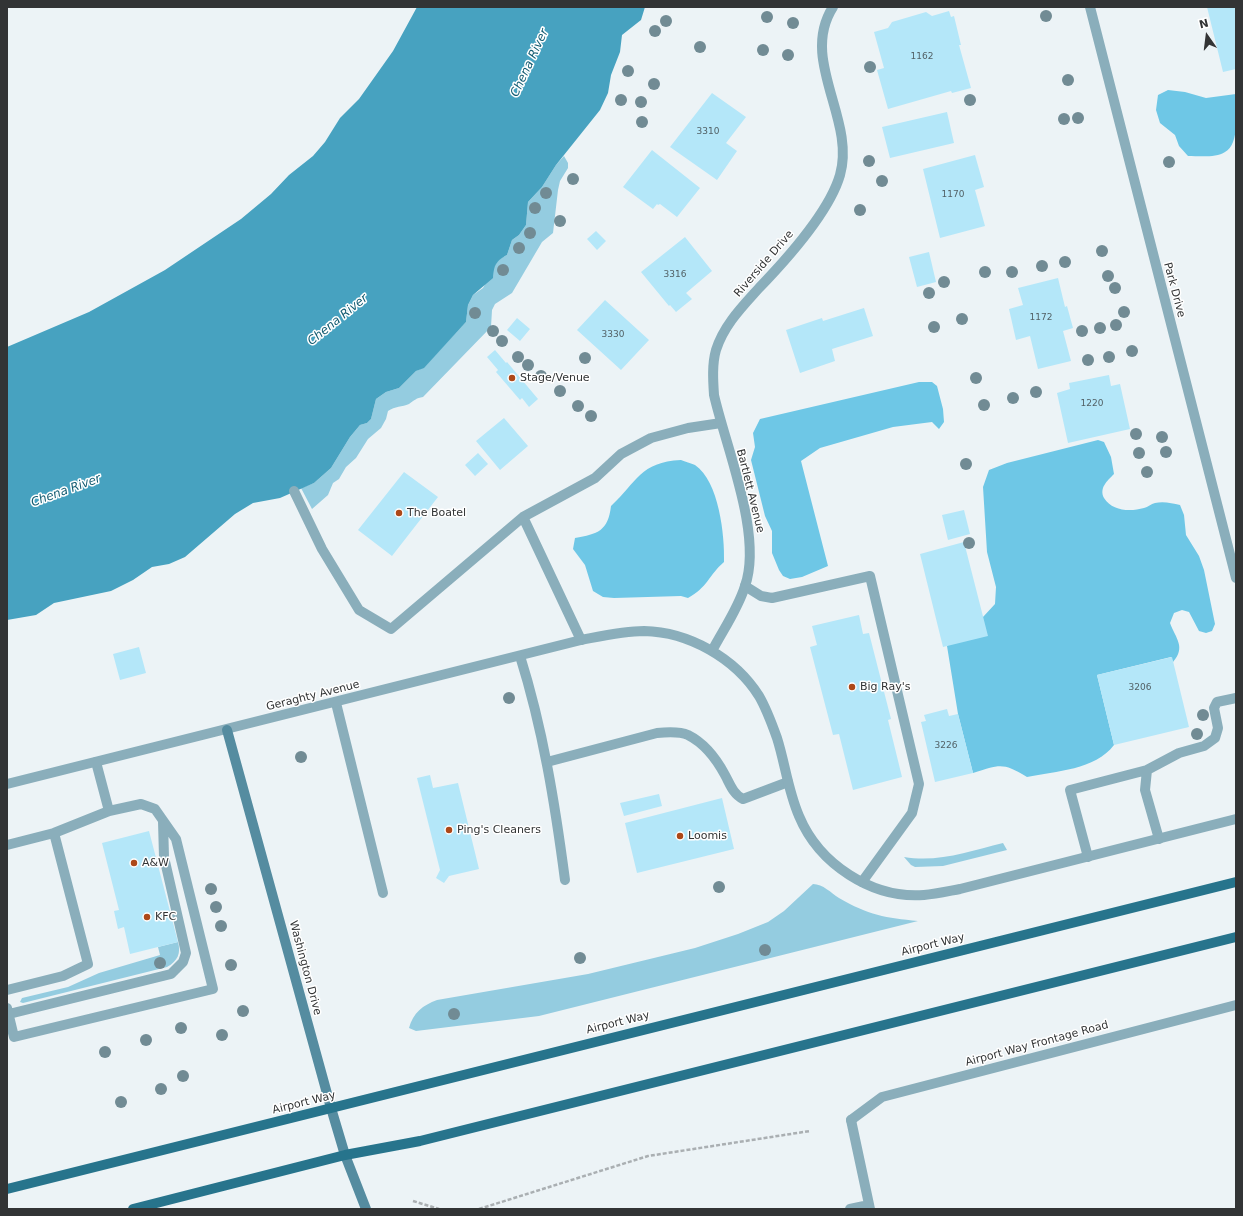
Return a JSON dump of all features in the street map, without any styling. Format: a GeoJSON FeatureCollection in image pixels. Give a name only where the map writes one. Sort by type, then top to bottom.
{"type":"FeatureCollection","features":[{"type":"Feature","properties":{"kind":"main road","name":"Airport Way"},"geometry":{"type":"LineString","coordinates":[[7,1189],[1236,882]]}},
{"type":"Feature","properties":{"kind":"main road"},"geometry":{"type":"LineString","coordinates":[[133,1209],[345,1155],[420,1141],[1236,937]]}},
{"type":"Feature","properties":{"kind":"street","name":"Riverside Drive"},"geometry":{"type":"LineString","coordinates":[[713,376],[716,351],[723,332],[739,310],[796,248],[831,197],[840,175],[842,154],[840,130],[822,50],[825,27],[833,7]]}},
{"type":"Feature","properties":{"kind":"street","name":"Park Drive"},"geometry":{"type":"LineString","coordinates":[[1090,7],[1234,562],[1236,578]]}},
{"type":"Feature","properties":{"kind":"street","name":"Bartlett Avenue"},"geometry":{"type":"LineString","coordinates":[[712,651],[745,586],[750,557],[748,526],[714,395],[713,376]]}},
{"type":"Feature","properties":{"kind":"street"},"geometry":{"type":"LineString","coordinates":[[294,491],[322,548],[358,610],[391,629],[523,517],[594,478],[621,454],[651,438],[688,428],[721,424]]}},
{"type":"Feature","properties":{"kind":"street"},"geometry":{"type":"LineString","coordinates":[[523,517],[582,640]]}},
{"type":"Feature","properties":{"kind":"street"},"geometry":{"type":"LineString","coordinates":[[745,586],[761,596],[772,598],[870,576],[919,784],[912,813],[862,882]]}},
{"type":"Feature","properties":{"kind":"street","name":"Geraghty Avenue"},"geometry":{"type":"LineString","coordinates":[[7,784],[336,703],[582,640],[644,631],[665,633],[683,638],[712,651]]}},
{"type":"Feature","properties":{"kind":"street"},"geometry":{"type":"LineString","coordinates":[[712,651],[730,664],[745,678],[759,696],[776,738],[799,816],[813,841],[847,874],[877,889],[895,893],[924,895],[979,885],[1236,819]]}},
{"type":"Feature","properties":{"kind":"street"},"geometry":{"type":"LineString","coordinates":[[520,656],[533,698],[547,762],[555,805],[565,880]]}},
{"type":"Feature","properties":{"kind":"street"},"geometry":{"type":"LineString","coordinates":[[1088,857],[1070,790],[1147,770],[1179,753],[1204,746],[1215,738],[1218,728],[1214,708],[1217,702],[1236,698]]}},
{"type":"Feature","properties":{"kind":"street"},"geometry":{"type":"LineString","coordinates":[[336,703],[383,893]]}},
{"type":"Feature","properties":{"kind":"street","name":"Washington Drive"},"geometry":{"type":"LineString","coordinates":[[227,730],[345,1155],[366,1209]]}},
{"type":"Feature","properties":{"kind":"street"},"geometry":{"type":"LineString","coordinates":[[547,762],[657,733],[672,732],[687,735],[702,745],[718,762],[736,795],[743,799],[788,782]]}},
{"type":"Feature","properties":{"kind":"street"},"geometry":{"type":"LineString","coordinates":[[96,762],[109,812]]}},
{"type":"Feature","properties":{"kind":"street"},"geometry":{"type":"LineString","coordinates":[[1147,770],[1145,790],[1158,839]]}},
{"type":"Feature","properties":{"kind":"street"},"geometry":{"type":"LineString","coordinates":[[7,845],[54,833],[109,812],[141,804],[155,809],[176,839],[213,989],[14,1037],[8,1011],[171,974],[183,962],[186,953],[164,857],[163,821]]}},
{"type":"Feature","properties":{"kind":"street"},"geometry":{"type":"LineString","coordinates":[[7,990],[63,976],[88,964],[54,833]]}},
{"type":"Feature","properties":{"kind":"street","name":"Airport Way Frontage Road"},"geometry":{"type":"LineString","coordinates":[[869,1207],[851,1120],[882,1096],[1236,1005]]}},
{"type":"Feature","properties":{"kind":"street"},"geometry":{"type":"LineString","coordinates":[[850,1209],[869,1207]]}},
{"type":"Feature","properties":{"kind":"path"},"geometry":{"type":"LineString","coordinates":[[479,1209],[648,1156],[810,1131]]}},
{"type":"Feature","properties":{"kind":"path"},"geometry":{"type":"LineString","coordinates":[[413,1201],[439,1209]]}},
{"type":"Feature","properties":{"kind":"shaded area"},"geometry":{"type":"Polygon","coordinates":[[[1168,90],[1185,92],[1206,98],[1236,94],[1235,135],[1230,148],[1217,155],[1188,156],[1179,146],[1175,135],[1160,123],[1156,110],[1158,95],[1168,90]]]}},
{"type":"Feature","properties":{"kind":"shaded area"},"geometry":{"type":"Polygon","coordinates":[[[564,156],[568,163],[568,168],[560,181],[553,233],[542,242],[512,293],[495,304],[492,310],[491,327],[423,397],[409,404],[393,408],[388,411],[381,428],[368,439],[356,458],[346,467],[339,479],[333,483],[328,495],[312,509],[301,488],[314,483],[331,468],[350,437],[360,425],[367,423],[371,419],[376,399],[386,392],[399,388],[416,371],[424,367],[466,322],[468,305],[473,295],[483,288],[498,260],[507,255],[512,240],[519,235],[526,225],[528,202],[542,187],[556,165],[564,156]]]}},
{"type":"Feature","properties":{"kind":"shaded area"},"geometry":{"type":"Polygon","coordinates":[[[919,382],[932,382],[937,386],[943,409],[944,422],[939,429],[932,422],[893,427],[820,448],[801,461],[828,566],[802,577],[790,579],[783,576],[772,553],[772,531],[765,516],[751,460],[755,447],[753,433],[760,419],[919,382]]]}},
{"type":"Feature","properties":{"kind":"shaded area"},"geometry":{"type":"Polygon","coordinates":[[[1098,440],[1104,442],[1111,457],[1114,474],[1106,482],[1102,491],[1104,498],[1112,506],[1116,508],[1133,510],[1144,508],[1158,502],[1168,502],[1180,505],[1184,515],[1186,535],[1199,556],[1204,570],[1215,624],[1212,631],[1206,633],[1199,631],[1189,612],[1182,610],[1174,613],[1170,623],[1179,643],[1179,652],[1173,662],[1171,657],[1097,675],[1114,745],[1096,760],[1086,765],[1062,771],[1027,777],[1012,769],[1001,766],[973,773],[958,714],[947,646],[983,617],[995,604],[996,587],[987,552],[983,487],[989,470],[1007,463],[1098,440]]]}},
{"type":"Feature","properties":{"kind":"shaded area"},"geometry":{"type":"Polygon","coordinates":[[[681,460],[695,465],[710,483],[722,524],[724,562],[700,590],[688,598],[681,596],[614,598],[603,597],[593,591],[585,565],[573,549],[575,538],[590,535],[600,530],[607,521],[611,506],[640,475],[648,469],[667,462],[681,460]]]}},
{"type":"Feature","properties":{"kind":"shaded area"},"geometry":{"type":"Polygon","coordinates":[[[1003,843],[1007,850],[943,866],[915,867],[911,865],[904,857],[942,857],[966,853],[1003,843]]]}},
{"type":"Feature","properties":{"kind":"shaded area"},"geometry":{"type":"Polygon","coordinates":[[[813,884],[824,887],[849,904],[868,912],[896,919],[918,921],[539,1016],[416,1031],[409,1028],[413,1018],[419,1010],[427,1004],[437,1000],[588,974],[695,948],[738,934],[768,922],[784,911],[813,884]]]}},
{"type":"Feature","properties":{"kind":"shaded area"},"geometry":{"type":"Polygon","coordinates":[[[178,942],[178,956],[174,962],[167,967],[23,1003],[20,1002],[22,998],[68,987],[99,973],[160,955],[158,947],[178,942]]]}},
{"type":"Feature","properties":{"kind":"water","name":"Chena River"},"geometry":{"type":"Polygon","coordinates":[[[417,7],[645,7],[641,20],[622,35],[620,52],[611,75],[608,93],[600,110],[556,165],[542,187],[528,202],[526,225],[519,235],[512,240],[507,255],[500,259],[496,264],[493,278],[473,295],[468,305],[466,322],[424,368],[416,371],[399,388],[386,392],[376,399],[371,419],[367,423],[360,425],[350,437],[331,468],[314,483],[280,498],[253,503],[235,514],[185,557],[169,564],[152,567],[133,580],[111,591],[54,603],[36,615],[7,620],[7,347],[89,312],[165,270],[241,219],[271,194],[289,175],[313,156],[325,142],[340,118],[359,99],[393,51],[417,7]]]}},
{"type":"Feature","properties":{"kind":"building"},"geometry":{"type":"Polygon","coordinates":[[[1207,7],[1236,7],[1236,69],[1223,72],[1207,7]]]}},
{"type":"Feature","properties":{"kind":"building"},"geometry":{"type":"Polygon","coordinates":[[[949,11],[951,17],[954,16],[961,45],[959,45],[971,88],[952,93],[951,91],[888,109],[877,70],[884,68],[874,32],[888,28],[892,22],[926,12],[932,16],[949,11]]]}},
{"type":"Feature","properties":{"kind":"building"},"geometry":{"type":"Polygon","coordinates":[[[712,93],[746,117],[726,143],[737,151],[717,180],[670,147],[712,93]]]}},
{"type":"Feature","properties":{"kind":"building"},"geometry":{"type":"Polygon","coordinates":[[[947,112],[954,143],[890,158],[882,127],[947,112]]]}},
{"type":"Feature","properties":{"kind":"building"},"geometry":{"type":"Polygon","coordinates":[[[652,150],[700,188],[677,217],[660,204],[657,204],[653,209],[623,187],[652,150]]]}},
{"type":"Feature","properties":{"kind":"building"},"geometry":{"type":"Polygon","coordinates":[[[975,155],[984,187],[975,190],[985,226],[940,238],[923,169],[975,155]]]}},
{"type":"Feature","properties":{"kind":"building"},"geometry":{"type":"Polygon","coordinates":[[[596,231],[606,241],[597,250],[587,239],[596,231]]]}},
{"type":"Feature","properties":{"kind":"building"},"geometry":{"type":"Polygon","coordinates":[[[685,237],[712,271],[686,293],[692,299],[676,312],[670,305],[669,306],[641,272],[685,237]]]}},
{"type":"Feature","properties":{"kind":"building"},"geometry":{"type":"Polygon","coordinates":[[[929,252],[936,282],[917,287],[909,257],[929,252]]]}},
{"type":"Feature","properties":{"kind":"building"},"geometry":{"type":"Polygon","coordinates":[[[1058,278],[1065,307],[1067,306],[1073,328],[1063,331],[1071,361],[1038,369],[1030,336],[1016,340],[1009,309],[1023,305],[1018,288],[1058,278]]]}},
{"type":"Feature","properties":{"kind":"building"},"geometry":{"type":"Polygon","coordinates":[[[605,300],[649,340],[621,370],[577,330],[605,300]]]}},
{"type":"Feature","properties":{"kind":"building"},"geometry":{"type":"Polygon","coordinates":[[[864,308],[873,336],[832,349],[835,361],[800,373],[786,330],[822,318],[823,321],[864,308]]]}},
{"type":"Feature","properties":{"kind":"building"},"geometry":{"type":"Polygon","coordinates":[[[517,318],[530,329],[520,341],[507,330],[517,318]]]}},
{"type":"Feature","properties":{"kind":"building","name":"Stage/Venue"},"geometry":{"type":"Polygon","coordinates":[[[495,350],[538,399],[529,407],[522,398],[520,400],[496,372],[498,370],[487,357],[495,350]]]}},
{"type":"Feature","properties":{"kind":"building"},"geometry":{"type":"Polygon","coordinates":[[[1109,375],[1111,386],[1120,384],[1130,429],[1068,443],[1057,393],[1070,389],[1069,383],[1109,375]]]}},
{"type":"Feature","properties":{"kind":"building"},"geometry":{"type":"Polygon","coordinates":[[[504,418],[528,446],[500,470],[476,441],[504,418]]]}},
{"type":"Feature","properties":{"kind":"building"},"geometry":{"type":"Polygon","coordinates":[[[478,453],[488,464],[475,476],[465,465],[478,453]]]}},
{"type":"Feature","properties":{"kind":"building","name":"The Boatel"},"geometry":{"type":"Polygon","coordinates":[[[404,472],[438,497],[392,556],[358,530],[404,472]]]}},
{"type":"Feature","properties":{"kind":"building"},"geometry":{"type":"Polygon","coordinates":[[[964,510],[970,534],[948,540],[942,515],[964,510]]]}},
{"type":"Feature","properties":{"kind":"building"},"geometry":{"type":"Polygon","coordinates":[[[964,542],[988,636],[943,647],[920,554],[964,542]]]}},
{"type":"Feature","properties":{"kind":"building","name":"Big Ray's"},"geometry":{"type":"Polygon","coordinates":[[[859,615],[863,634],[869,633],[891,719],[888,720],[902,777],[853,790],[839,734],[833,735],[810,647],[817,645],[812,626],[859,615]]]}},
{"type":"Feature","properties":{"kind":"building"},"geometry":{"type":"Polygon","coordinates":[[[139,647],[146,673],[120,680],[113,654],[139,647]]]}},
{"type":"Feature","properties":{"kind":"building"},"geometry":{"type":"Polygon","coordinates":[[[1172,657],[1189,727],[1114,745],[1097,675],[1172,657]]]}},
{"type":"Feature","properties":{"kind":"building"},"geometry":{"type":"Polygon","coordinates":[[[947,709],[949,716],[958,714],[973,773],[935,782],[921,722],[926,721],[924,715],[947,709]]]}},
{"type":"Feature","properties":{"kind":"building","name":"Ping's Cleaners"},"geometry":{"type":"Polygon","coordinates":[[[430,775],[433,788],[458,783],[479,869],[449,876],[444,883],[436,878],[440,870],[417,778],[430,775]]]}},
{"type":"Feature","properties":{"kind":"building"},"geometry":{"type":"Polygon","coordinates":[[[659,794],[662,806],[624,816],[620,803],[659,794]]]}},
{"type":"Feature","properties":{"kind":"building","name":"Loomis"},"geometry":{"type":"Polygon","coordinates":[[[722,798],[734,849],[637,873],[625,823],[722,798]]]}},
{"type":"Feature","properties":{"kind":"building"},"geometry":{"type":"Polygon","coordinates":[[[149,831],[178,942],[130,954],[124,927],[118,929],[114,911],[119,910],[102,843],[149,831]]]}},
{"type":"Feature","properties":{"kind":"place","name":"Stage/Venue"},"geometry":{"type":"Point","coordinates":[512,378]}},
{"type":"Feature","properties":{"kind":"place","name":"The Boatel"},"geometry":{"type":"Point","coordinates":[399,513]}},
{"type":"Feature","properties":{"kind":"place","name":"Big Ray's"},"geometry":{"type":"Point","coordinates":[852,687]}},
{"type":"Feature","properties":{"kind":"place","name":"Ping's Cleaners"},"geometry":{"type":"Point","coordinates":[449,830]}},
{"type":"Feature","properties":{"kind":"place","name":"Loomis"},"geometry":{"type":"Point","coordinates":[680,836]}},
{"type":"Feature","properties":{"kind":"place","name":"A&W"},"geometry":{"type":"Point","coordinates":[134,863]}},
{"type":"Feature","properties":{"kind":"place","name":"KFC"},"geometry":{"type":"Point","coordinates":[147,917]}}]}
